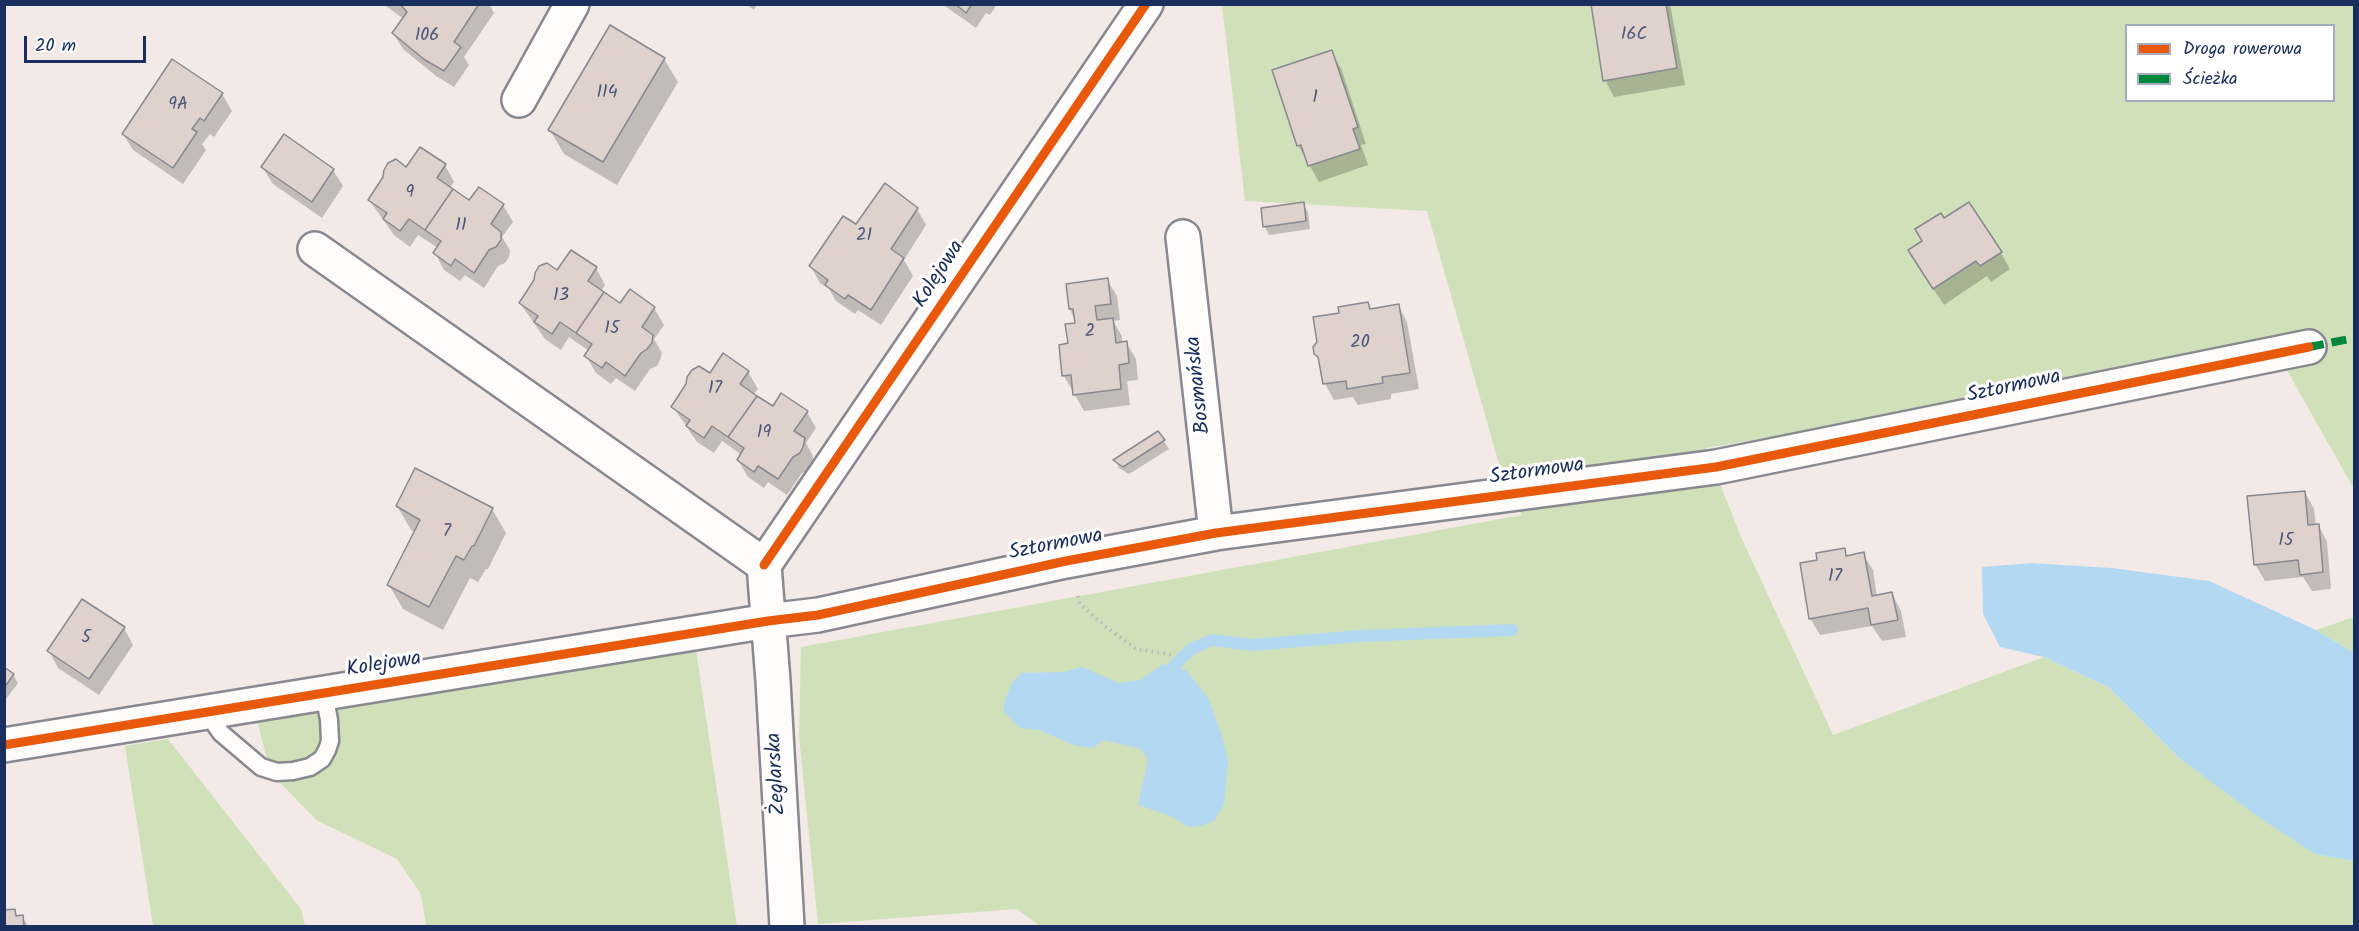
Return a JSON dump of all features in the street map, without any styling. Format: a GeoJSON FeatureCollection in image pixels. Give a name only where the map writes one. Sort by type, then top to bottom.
{"type":"FeatureCollection","features":[{"type":"Feature","properties":{"kind":"street"},"geometry":{"type":"LineString","coordinates":[[519,100],[572,4]]}},
{"type":"Feature","properties":{"kind":"street","name":"Kolejowa"},"geometry":{"type":"LineString","coordinates":[[764,565],[1146,4]]}},
{"type":"Feature","properties":{"kind":"street","name":"Bosmańska"},"geometry":{"type":"LineString","coordinates":[[1183,237],[1216,533]]}},
{"type":"Feature","properties":{"kind":"street"},"geometry":{"type":"LineString","coordinates":[[315,249],[764,565]]}},
{"type":"Feature","properties":{"kind":"street","name":"Sztormowa"},"geometry":{"type":"LineString","coordinates":[[768,621],[818,615],[1066,561],[1216,533],[1716,467],[2309,347]]}},
{"type":"Feature","properties":{"kind":"street","name":"Żeglarska"},"geometry":{"type":"LineString","coordinates":[[764,565],[787,927]]}},
{"type":"Feature","properties":{"kind":"street","name":"Kolejowa"},"geometry":{"type":"LineString","coordinates":[[4,745],[768,621]]}},
{"type":"Feature","properties":{"kind":"lane"},"geometry":{"type":"LineString","coordinates":[[207,713],[221,733],[261,766],[278,772],[293,771],[310,767],[322,759],[327,750],[330,741],[329,720],[324,693]]}},
{"type":"Feature","properties":{"kind":"path"},"geometry":{"type":"LineString","coordinates":[[1066,561],[1080,604],[1105,626],[1136,649],[1173,655]]}},
{"type":"Feature","properties":{"kind":"green space"},"geometry":{"type":"Polygon","coordinates":[[[1222,5],[2354,5],[2354,489],[2276,351],[1706,448],[1741,537],[1833,735],[2044,657],[2108,687],[2178,757],[2315,854],[2354,861],[2354,926],[1040,926],[1017,909],[818,924],[799,736],[801,647],[1522,515],[1505,485],[1427,211],[1245,201],[1222,5]]]}},
{"type":"Feature","properties":{"kind":"green space"},"geometry":{"type":"Polygon","coordinates":[[[2354,617],[2354,653],[2316,630],[2354,617]]]}},
{"type":"Feature","properties":{"kind":"green space"},"geometry":{"type":"Polygon","coordinates":[[[695,643],[737,926],[426,926],[421,894],[397,859],[316,820],[270,772],[254,708],[695,643]]]}},
{"type":"Feature","properties":{"kind":"green space"},"geometry":{"type":"Polygon","coordinates":[[[168,739],[301,909],[305,926],[153,926],[125,746],[168,739]]]}},
{"type":"Feature","properties":{"kind":"water"},"geometry":{"type":"Polygon","coordinates":[[[2031,563],[2112,568],[2209,581],[2316,630],[2354,653],[2354,861],[2315,854],[2261,819],[2178,757],[2108,687],[2044,657],[2000,647],[1983,614],[1982,567],[2031,563]]]}},
{"type":"Feature","properties":{"kind":"water"},"geometry":{"type":"Polygon","coordinates":[[[1163,664],[1186,670],[1209,699],[1228,760],[1224,804],[1214,821],[1201,826],[1188,827],[1173,817],[1138,805],[1148,760],[1141,749],[1104,740],[1093,748],[1076,746],[1039,730],[1020,728],[1003,711],[1012,683],[1021,673],[1064,672],[1082,667],[1119,683],[1140,680],[1163,664]]]}},
{"type":"Feature","properties":{"kind":"building"},"geometry":{"type":"Polygon","coordinates":[[[400,4],[479,4],[454,42],[461,47],[444,71],[425,60],[392,33],[407,12],[400,4]]]}},
{"type":"Feature","properties":{"kind":"building"},"geometry":{"type":"Polygon","coordinates":[[[955,4],[972,4],[966,13],[955,4]]]}},
{"type":"Feature","properties":{"kind":"building"},"geometry":{"type":"Polygon","coordinates":[[[1591,4],[1666,4],[1677,68],[1603,81],[1591,4]]]}},
{"type":"Feature","properties":{"kind":"building"},"geometry":{"type":"Polygon","coordinates":[[[610,25],[665,58],[603,162],[548,130],[610,25]]]}},
{"type":"Feature","properties":{"kind":"building"},"geometry":{"type":"Polygon","coordinates":[[[1332,50],[1358,127],[1353,129],[1360,149],[1308,166],[1301,145],[1297,146],[1272,70],[1332,50]]]}},
{"type":"Feature","properties":{"kind":"building"},"geometry":{"type":"Polygon","coordinates":[[[172,59],[223,93],[204,121],[200,118],[192,129],[197,132],[173,168],[122,134],[172,59]]]}},
{"type":"Feature","properties":{"kind":"building"},"geometry":{"type":"Polygon","coordinates":[[[284,134],[334,169],[312,202],[261,167],[284,134]]]}},
{"type":"Feature","properties":{"kind":"building"},"geometry":{"type":"Polygon","coordinates":[[[420,147],[446,164],[437,178],[453,189],[425,230],[409,219],[400,231],[383,219],[387,213],[368,200],[383,177],[388,163],[396,159],[406,167],[420,147]]]}},
{"type":"Feature","properties":{"kind":"building"},"geometry":{"type":"Polygon","coordinates":[[[885,183],[918,208],[891,249],[904,258],[871,310],[848,295],[845,299],[825,285],[828,280],[809,266],[843,216],[856,224],[885,183]]]}},
{"type":"Feature","properties":{"kind":"building"},"geometry":{"type":"Polygon","coordinates":[[[479,187],[504,204],[491,224],[501,232],[501,240],[496,247],[489,250],[474,273],[455,259],[451,266],[433,253],[441,241],[425,230],[453,189],[469,200],[479,187]]]}},
{"type":"Feature","properties":{"kind":"building"},"geometry":{"type":"Polygon","coordinates":[[[1304,202],[1306,221],[1263,227],[1261,208],[1304,202]]]}},
{"type":"Feature","properties":{"kind":"building"},"geometry":{"type":"Polygon","coordinates":[[[1969,202],[2002,252],[1980,266],[1976,261],[1933,289],[1908,250],[1922,241],[1915,229],[1941,213],[1944,218],[1969,202]]]}},
{"type":"Feature","properties":{"kind":"building"},"geometry":{"type":"Polygon","coordinates":[[[571,250],[597,267],[588,281],[604,292],[576,333],[560,322],[552,334],[534,322],[538,316],[519,303],[534,280],[539,266],[547,263],[557,270],[571,250]]]}},
{"type":"Feature","properties":{"kind":"building"},"geometry":{"type":"Polygon","coordinates":[[[1108,278],[1111,304],[1095,306],[1097,320],[1113,318],[1116,343],[1127,341],[1129,363],[1119,365],[1121,389],[1073,395],[1071,375],[1062,376],[1059,345],[1068,343],[1065,324],[1075,323],[1073,309],[1069,309],[1066,284],[1108,278]]]}},
{"type":"Feature","properties":{"kind":"building"},"geometry":{"type":"Polygon","coordinates":[[[630,289],[655,307],[642,327],[653,335],[652,343],[641,353],[625,376],[606,362],[602,368],[584,356],[592,344],[576,333],[604,292],[620,303],[630,289]]]}},
{"type":"Feature","properties":{"kind":"building"},"geometry":{"type":"Polygon","coordinates":[[[1368,302],[1370,309],[1399,304],[1410,373],[1382,377],[1383,383],[1347,389],[1346,381],[1323,384],[1318,357],[1314,354],[1313,347],[1317,342],[1313,317],[1339,313],[1338,307],[1368,302]]]}},
{"type":"Feature","properties":{"kind":"building"},"geometry":{"type":"Polygon","coordinates":[[[723,353],[749,371],[740,384],[757,396],[728,437],[712,426],[704,438],[686,426],[690,420],[671,407],[692,370],[699,366],[710,373],[723,353]]]}},
{"type":"Feature","properties":{"kind":"building"},"geometry":{"type":"Polygon","coordinates":[[[781,393],[808,411],[794,431],[805,438],[803,447],[778,479],[758,466],[754,472],[737,460],[744,448],[728,437],[757,396],[773,406],[781,393]]]}},
{"type":"Feature","properties":{"kind":"building"},"geometry":{"type":"Polygon","coordinates":[[[1158,431],[1165,440],[1123,467],[1113,460],[1158,431]]]}},
{"type":"Feature","properties":{"kind":"building"},"geometry":{"type":"Polygon","coordinates":[[[415,468],[493,508],[474,546],[464,560],[456,556],[429,607],[387,585],[420,520],[396,506],[415,468]]]}},
{"type":"Feature","properties":{"kind":"building"},"geometry":{"type":"Polygon","coordinates":[[[2305,491],[2308,525],[2319,524],[2323,572],[2300,575],[2298,560],[2254,565],[2247,496],[2305,491]]]}},
{"type":"Feature","properties":{"kind":"building"},"geometry":{"type":"Polygon","coordinates":[[[1845,548],[1846,556],[1864,552],[1872,596],[1892,592],[1898,620],[1871,625],[1868,608],[1809,619],[1800,563],[1817,560],[1816,553],[1845,548]]]}},
{"type":"Feature","properties":{"kind":"building"},"geometry":{"type":"Polygon","coordinates":[[[82,599],[125,627],[89,679],[47,651],[82,599]]]}},
{"type":"Feature","properties":{"kind":"building"},"geometry":{"type":"Polygon","coordinates":[[[4,667],[14,674],[4,688],[4,667]]]}},
{"type":"Feature","properties":{"kind":"building"},"geometry":{"type":"Polygon","coordinates":[[[15,909],[16,916],[23,915],[24,926],[4,926],[4,910],[15,909]]]}},
{"type":"Feature","properties":{"kind":"waterway"},"geometry":{"type":"LineString","coordinates":[[1173,667],[1191,649],[1212,640],[1252,645],[1360,636],[1512,630]]}},
{"type":"Feature","properties":{"kind":"marked path"},"geometry":{"type":"LineString","coordinates":[[2309,347],[2354,338]]}},
{"type":"Feature","properties":{"kind":"cycle path"},"geometry":{"type":"LineString","coordinates":[[764,565],[1146,4]]}},
{"type":"Feature","properties":{"kind":"cycle path"},"geometry":{"type":"LineString","coordinates":[[4,745],[768,621],[818,615],[1066,561],[1216,533],[1716,467],[2309,347]]}}]}
